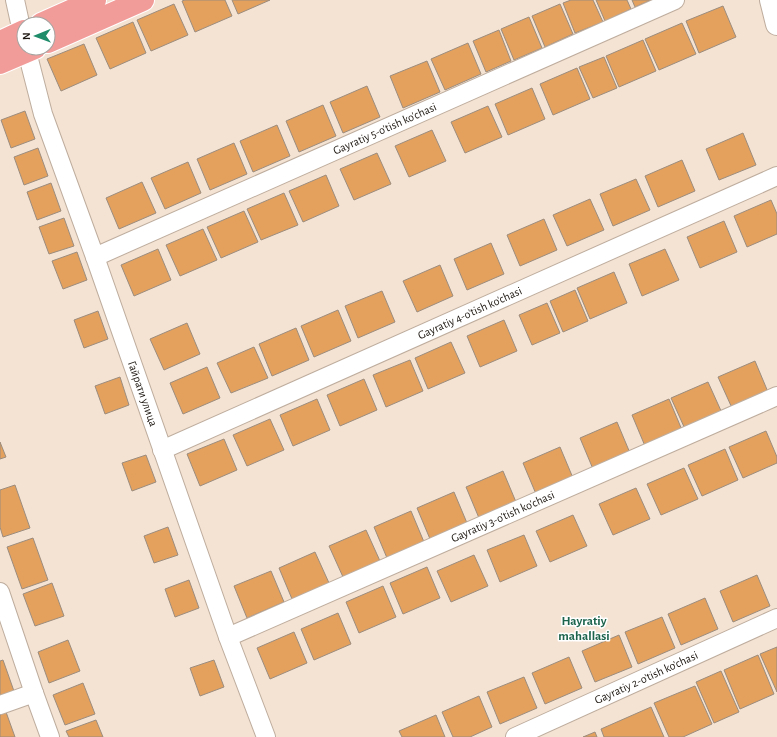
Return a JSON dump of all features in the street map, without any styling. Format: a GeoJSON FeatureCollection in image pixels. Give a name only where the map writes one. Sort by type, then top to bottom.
{"type":"FeatureCollection","features":[{"type":"Feature","properties":{"kind":"main road"},"geometry":{"type":"LineString","coordinates":[[56,23],[95,0]]}},
{"type":"Feature","properties":{"kind":"main road"},"geometry":{"type":"LineString","coordinates":[[56,38],[143,0]]}},
{"type":"Feature","properties":{"kind":"main road"},"geometry":{"type":"LineString","coordinates":[[0,42],[16,40]]}},
{"type":"Feature","properties":{"kind":"main road"},"geometry":{"type":"LineString","coordinates":[[0,64],[16,50]]}},
{"type":"Feature","properties":{"kind":"street","name":"Гайрати улица"},"geometry":{"type":"LineString","coordinates":[[15,0],[20,16]]}},
{"type":"Feature","properties":{"kind":"street","name":"Gayratiy 5-o'tish ko'chasi"},"geometry":{"type":"LineString","coordinates":[[95,257],[675,0]]}},
{"type":"Feature","properties":{"kind":"street","name":"Гайрати улица"},"geometry":{"type":"LineString","coordinates":[[31,56],[43,114],[95,257],[228,637],[266,737]]}},
{"type":"Feature","properties":{"kind":"street","name":"Gayratiy 4-o'tish ko'chasi"},"geometry":{"type":"LineString","coordinates":[[162,450],[777,176]]}},
{"type":"Feature","properties":{"kind":"street","name":"Gayratiy 3-o'tish ko'chasi"},"geometry":{"type":"LineString","coordinates":[[228,637],[777,396]]}},
{"type":"Feature","properties":{"kind":"street"},"geometry":{"type":"LineString","coordinates":[[0,592],[50,737]]}},
{"type":"Feature","properties":{"kind":"street","name":"Gayratiy 2-o'tish ko'chasi"},"geometry":{"type":"LineString","coordinates":[[515,737],[777,618]]}},
{"type":"Feature","properties":{"kind":"street"},"geometry":{"type":"LineString","coordinates":[[0,705],[34,693]]}},
{"type":"Feature","properties":{"kind":"building"},"geometry":{"type":"Polygon","coordinates":[[[225,0],[232,16],[195,32],[182,1],[225,0]]]}},
{"type":"Feature","properties":{"kind":"building"},"geometry":{"type":"Polygon","coordinates":[[[232,0],[270,0],[238,14],[232,0]]]}},
{"type":"Feature","properties":{"kind":"building"},"geometry":{"type":"Polygon","coordinates":[[[571,0],[593,0],[603,22],[575,33],[563,3],[571,0]]]}},
{"type":"Feature","properties":{"kind":"building"},"geometry":{"type":"Polygon","coordinates":[[[596,0],[627,0],[631,9],[605,21],[596,0]]]}},
{"type":"Feature","properties":{"kind":"building"},"geometry":{"type":"Polygon","coordinates":[[[632,0],[651,0],[635,7],[632,0]]]}},
{"type":"Feature","properties":{"kind":"building"},"geometry":{"type":"Polygon","coordinates":[[[174,4],[188,35],[151,51],[137,20],[174,4]]]}},
{"type":"Feature","properties":{"kind":"building"},"geometry":{"type":"Polygon","coordinates":[[[560,4],[573,34],[545,47],[532,16],[560,4]]]}},
{"type":"Feature","properties":{"kind":"building"},"geometry":{"type":"Polygon","coordinates":[[[723,6],[736,37],[699,53],[686,21],[723,6]]]}},
{"type":"Feature","properties":{"kind":"building"},"geometry":{"type":"Polygon","coordinates":[[[529,17],[542,48],[514,60],[501,29],[529,17]]]}},
{"type":"Feature","properties":{"kind":"building"},"geometry":{"type":"Polygon","coordinates":[[[133,22],[146,53],[110,69],[96,38],[133,22]]]}},
{"type":"Feature","properties":{"kind":"building"},"geometry":{"type":"Polygon","coordinates":[[[682,23],[696,54],[659,70],[645,39],[682,23]]]}},
{"type":"Feature","properties":{"kind":"building"},"geometry":{"type":"Polygon","coordinates":[[[499,30],[511,61],[486,72],[473,41],[499,30]]]}},
{"type":"Feature","properties":{"kind":"building"},"geometry":{"type":"Polygon","coordinates":[[[643,40],[656,71],[619,87],[606,56],[643,40]]]}},
{"type":"Feature","properties":{"kind":"building"},"geometry":{"type":"Polygon","coordinates":[[[468,43],[481,74],[445,90],[431,59],[468,43]]]}},
{"type":"Feature","properties":{"kind":"building"},"geometry":{"type":"Polygon","coordinates":[[[84,44],[97,75],[61,91],[47,59],[84,44]]]}},
{"type":"Feature","properties":{"kind":"building"},"geometry":{"type":"Polygon","coordinates":[[[604,57],[617,88],[593,98],[579,67],[604,57]]]}},
{"type":"Feature","properties":{"kind":"building"},"geometry":{"type":"Polygon","coordinates":[[[427,61],[440,92],[403,108],[390,76],[427,61]]]}},
{"type":"Feature","properties":{"kind":"building"},"geometry":{"type":"Polygon","coordinates":[[[577,68],[590,99],[553,115],[540,84],[577,68]]]}},
{"type":"Feature","properties":{"kind":"building"},"geometry":{"type":"Polygon","coordinates":[[[367,86],[380,117],[343,133],[330,102],[367,86]]]}},
{"type":"Feature","properties":{"kind":"building"},"geometry":{"type":"Polygon","coordinates":[[[532,88],[545,119],[508,135],[495,104],[532,88]]]}},
{"type":"Feature","properties":{"kind":"building"},"geometry":{"type":"Polygon","coordinates":[[[323,105],[336,136],[299,152],[286,121],[323,105]]]}},
{"type":"Feature","properties":{"kind":"building"},"geometry":{"type":"Polygon","coordinates":[[[488,106],[502,137],[465,153],[451,122],[488,106]]]}},
{"type":"Feature","properties":{"kind":"building"},"geometry":{"type":"Polygon","coordinates":[[[25,111],[35,139],[11,148],[1,120],[25,111]]]}},
{"type":"Feature","properties":{"kind":"building"},"geometry":{"type":"Polygon","coordinates":[[[277,125],[290,156],[253,172],[240,141],[277,125]]]}},
{"type":"Feature","properties":{"kind":"building"},"geometry":{"type":"Polygon","coordinates":[[[432,130],[446,161],[409,177],[395,146],[432,130]]]}},
{"type":"Feature","properties":{"kind":"building"},"geometry":{"type":"Polygon","coordinates":[[[743,133],[756,165],[719,180],[706,149],[743,133]]]}},
{"type":"Feature","properties":{"kind":"building"},"geometry":{"type":"Polygon","coordinates":[[[234,143],[247,174],[210,190],[197,159],[234,143]]]}},
{"type":"Feature","properties":{"kind":"building"},"geometry":{"type":"Polygon","coordinates":[[[38,148],[48,176],[24,185],[14,157],[38,148]]]}},
{"type":"Feature","properties":{"kind":"building"},"geometry":{"type":"Polygon","coordinates":[[[377,153],[391,184],[354,200],[340,169],[377,153]]]}},
{"type":"Feature","properties":{"kind":"building"},"geometry":{"type":"Polygon","coordinates":[[[682,160],[695,191],[658,207],[645,176],[682,160]]]}},
{"type":"Feature","properties":{"kind":"building"},"geometry":{"type":"Polygon","coordinates":[[[188,162],[201,193],[165,209],[151,178],[188,162]]]}},
{"type":"Feature","properties":{"kind":"building"},"geometry":{"type":"Polygon","coordinates":[[[326,175],[339,206],[303,222],[289,191],[326,175]]]}},
{"type":"Feature","properties":{"kind":"building"},"geometry":{"type":"Polygon","coordinates":[[[636,179],[650,210],[613,226],[600,194],[636,179]]]}},
{"type":"Feature","properties":{"kind":"building"},"geometry":{"type":"Polygon","coordinates":[[[142,182],[156,213],[119,229],[106,198],[142,182]]]}},
{"type":"Feature","properties":{"kind":"building"},"geometry":{"type":"Polygon","coordinates":[[[51,183],[61,211],[37,220],[27,192],[51,183]]]}},
{"type":"Feature","properties":{"kind":"building"},"geometry":{"type":"Polygon","coordinates":[[[284,193],[298,225],[261,240],[247,209],[284,193]]]}},
{"type":"Feature","properties":{"kind":"building"},"geometry":{"type":"Polygon","coordinates":[[[590,199],[604,230],[567,246],[553,215],[590,199]]]}},
{"type":"Feature","properties":{"kind":"building"},"geometry":{"type":"Polygon","coordinates":[[[771,200],[777,214],[777,234],[747,247],[734,216],[771,200]]]}},
{"type":"Feature","properties":{"kind":"building"},"geometry":{"type":"Polygon","coordinates":[[[244,211],[258,242],[221,258],[207,227],[244,211]]]}},
{"type":"Feature","properties":{"kind":"building"},"geometry":{"type":"Polygon","coordinates":[[[64,218],[74,246],[49,254],[39,227],[64,218]]]}},
{"type":"Feature","properties":{"kind":"building"},"geometry":{"type":"Polygon","coordinates":[[[544,219],[557,250],[520,266],[507,235],[544,219]]]}},
{"type":"Feature","properties":{"kind":"building"},"geometry":{"type":"Polygon","coordinates":[[[724,221],[737,252],[700,268],[687,237],[724,221]]]}},
{"type":"Feature","properties":{"kind":"building"},"geometry":{"type":"Polygon","coordinates":[[[203,229],[217,260],[180,276],[166,245],[203,229]]]}},
{"type":"Feature","properties":{"kind":"building"},"geometry":{"type":"Polygon","coordinates":[[[491,243],[504,274],[467,290],[454,259],[491,243]]]}},
{"type":"Feature","properties":{"kind":"building"},"geometry":{"type":"Polygon","coordinates":[[[158,249],[171,280],[134,296],[121,265],[158,249]]]}},
{"type":"Feature","properties":{"kind":"building"},"geometry":{"type":"Polygon","coordinates":[[[665,249],[679,280],[642,296],[629,264],[665,249]]]}},
{"type":"Feature","properties":{"kind":"building"},"geometry":{"type":"Polygon","coordinates":[[[77,252],[87,280],[63,289],[52,261],[77,252]]]}},
{"type":"Feature","properties":{"kind":"building"},"geometry":{"type":"Polygon","coordinates":[[[440,265],[453,296],[417,312],[403,281],[440,265]]]}},
{"type":"Feature","properties":{"kind":"building"},"geometry":{"type":"Polygon","coordinates":[[[614,272],[627,303],[590,319],[577,288],[614,272]]]}},
{"type":"Feature","properties":{"kind":"building"},"geometry":{"type":"Polygon","coordinates":[[[575,290],[588,321],[563,332],[550,301],[575,290]]]}},
{"type":"Feature","properties":{"kind":"building"},"geometry":{"type":"Polygon","coordinates":[[[382,291],[395,322],[358,338],[345,306],[382,291]]]}},
{"type":"Feature","properties":{"kind":"building"},"geometry":{"type":"Polygon","coordinates":[[[547,303],[560,333],[532,345],[519,315],[547,303]]]}},
{"type":"Feature","properties":{"kind":"building"},"geometry":{"type":"Polygon","coordinates":[[[338,310],[351,341],[314,357],[301,326],[338,310]]]}},
{"type":"Feature","properties":{"kind":"building"},"geometry":{"type":"Polygon","coordinates":[[[98,311],[108,339],[84,348],[74,320],[98,311]]]}},
{"type":"Feature","properties":{"kind":"building"},"geometry":{"type":"Polygon","coordinates":[[[504,320],[517,351],[480,367],[467,336],[504,320]]]}},
{"type":"Feature","properties":{"kind":"building"},"geometry":{"type":"Polygon","coordinates":[[[187,323],[200,354],[164,370],[150,339],[187,323]]]}},
{"type":"Feature","properties":{"kind":"building"},"geometry":{"type":"Polygon","coordinates":[[[296,328],[309,360],[272,376],[259,344],[296,328]]]}},
{"type":"Feature","properties":{"kind":"building"},"geometry":{"type":"Polygon","coordinates":[[[451,342],[465,373],[428,389],[415,358],[451,342]]]}},
{"type":"Feature","properties":{"kind":"building"},"geometry":{"type":"Polygon","coordinates":[[[254,347],[268,378],[231,393],[217,363],[254,347]]]}},
{"type":"Feature","properties":{"kind":"building"},"geometry":{"type":"Polygon","coordinates":[[[410,360],[423,391],[386,407],[373,375],[410,360]]]}},
{"type":"Feature","properties":{"kind":"building"},"geometry":{"type":"Polygon","coordinates":[[[755,361],[768,392],[732,408],[718,377],[755,361]]]}},
{"type":"Feature","properties":{"kind":"building"},"geometry":{"type":"Polygon","coordinates":[[[207,367],[220,398],[183,414],[170,383],[207,367]]]}},
{"type":"Feature","properties":{"kind":"building"},"geometry":{"type":"Polygon","coordinates":[[[120,377],[129,405],[105,414],[95,386],[120,377]]]}},
{"type":"Feature","properties":{"kind":"building"},"geometry":{"type":"Polygon","coordinates":[[[364,379],[377,410],[340,426],[327,395],[364,379]]]}},
{"type":"Feature","properties":{"kind":"building"},"geometry":{"type":"Polygon","coordinates":[[[708,382],[722,413],[685,429],[671,398],[708,382]]]}},
{"type":"Feature","properties":{"kind":"building"},"geometry":{"type":"Polygon","coordinates":[[[317,399],[330,430],[293,446],[280,415],[317,399]]]}},
{"type":"Feature","properties":{"kind":"building"},"geometry":{"type":"Polygon","coordinates":[[[669,399],[682,430],[645,446],[632,415],[669,399]]]}},
{"type":"Feature","properties":{"kind":"building"},"geometry":{"type":"Polygon","coordinates":[[[270,419],[284,450],[247,466],[233,435],[270,419]]]}},
{"type":"Feature","properties":{"kind":"building"},"geometry":{"type":"Polygon","coordinates":[[[617,422],[630,453],[593,469],[580,438],[617,422]]]}},
{"type":"Feature","properties":{"kind":"building"},"geometry":{"type":"Polygon","coordinates":[[[766,431],[777,457],[777,463],[743,478],[729,447],[766,431]]]}},
{"type":"Feature","properties":{"kind":"building"},"geometry":{"type":"Polygon","coordinates":[[[224,439],[237,470],[200,486],[187,454],[224,439]]]}},
{"type":"Feature","properties":{"kind":"building"},"geometry":{"type":"Polygon","coordinates":[[[0,442],[6,457],[0,459],[0,442]]]}},
{"type":"Feature","properties":{"kind":"building"},"geometry":{"type":"Polygon","coordinates":[[[560,447],[573,478],[536,494],[523,463],[560,447]]]}},
{"type":"Feature","properties":{"kind":"building"},"geometry":{"type":"Polygon","coordinates":[[[725,449],[738,480],[702,496],[688,465],[725,449]]]}},
{"type":"Feature","properties":{"kind":"building"},"geometry":{"type":"Polygon","coordinates":[[[146,455],[156,482],[132,491],[122,463],[146,455]]]}},
{"type":"Feature","properties":{"kind":"building"},"geometry":{"type":"Polygon","coordinates":[[[684,468],[698,499],[661,515],[647,484],[684,468]]]}},
{"type":"Feature","properties":{"kind":"building"},"geometry":{"type":"Polygon","coordinates":[[[503,471],[516,502],[479,518],[466,487],[503,471]]]}},
{"type":"Feature","properties":{"kind":"building"},"geometry":{"type":"Polygon","coordinates":[[[15,485],[30,528],[3,537],[0,527],[0,490],[15,485]]]}},
{"type":"Feature","properties":{"kind":"building"},"geometry":{"type":"Polygon","coordinates":[[[636,488],[650,519],[613,535],[599,504],[636,488]]]}},
{"type":"Feature","properties":{"kind":"building"},"geometry":{"type":"Polygon","coordinates":[[[454,492],[467,523],[430,539],[417,508],[454,492]]]}},
{"type":"Feature","properties":{"kind":"building"},"geometry":{"type":"Polygon","coordinates":[[[411,511],[424,542],[387,558],[374,527],[411,511]]]}},
{"type":"Feature","properties":{"kind":"building"},"geometry":{"type":"Polygon","coordinates":[[[573,515],[587,546],[550,562],[536,531],[573,515]]]}},
{"type":"Feature","properties":{"kind":"building"},"geometry":{"type":"Polygon","coordinates":[[[168,527],[178,555],[154,563],[144,536],[168,527]]]}},
{"type":"Feature","properties":{"kind":"building"},"geometry":{"type":"Polygon","coordinates":[[[366,530],[380,561],[343,577],[329,546],[366,530]]]}},
{"type":"Feature","properties":{"kind":"building"},"geometry":{"type":"Polygon","coordinates":[[[524,535],[537,566],[500,582],[487,550],[524,535]]]}},
{"type":"Feature","properties":{"kind":"building"},"geometry":{"type":"Polygon","coordinates":[[[33,538],[48,580],[22,589],[7,547],[33,538]]]}},
{"type":"Feature","properties":{"kind":"building"},"geometry":{"type":"Polygon","coordinates":[[[315,552],[329,583],[292,599],[279,568],[315,552]]]}},
{"type":"Feature","properties":{"kind":"building"},"geometry":{"type":"Polygon","coordinates":[[[474,555],[488,586],[451,602],[437,571],[474,555]]]}},
{"type":"Feature","properties":{"kind":"building"},"geometry":{"type":"Polygon","coordinates":[[[427,567],[440,598],[403,614],[390,583],[427,567]]]}},
{"type":"Feature","properties":{"kind":"building"},"geometry":{"type":"Polygon","coordinates":[[[271,571],[284,602],[247,618],[234,586],[271,571]]]}},
{"type":"Feature","properties":{"kind":"building"},"geometry":{"type":"Polygon","coordinates":[[[757,575],[770,606],[733,622],[720,591],[757,575]]]}},
{"type":"Feature","properties":{"kind":"building"},"geometry":{"type":"Polygon","coordinates":[[[189,580],[199,608],[175,617],[165,589],[189,580]]]}},
{"type":"Feature","properties":{"kind":"building"},"geometry":{"type":"Polygon","coordinates":[[[52,583],[64,616],[35,626],[23,594],[52,583]]]}},
{"type":"Feature","properties":{"kind":"building"},"geometry":{"type":"Polygon","coordinates":[[[383,586],[396,617],[359,633],[346,602],[383,586]]]}},
{"type":"Feature","properties":{"kind":"building"},"geometry":{"type":"Polygon","coordinates":[[[705,598],[718,629],[681,645],[668,614],[705,598]]]}},
{"type":"Feature","properties":{"kind":"building"},"geometry":{"type":"Polygon","coordinates":[[[338,613],[351,644],[314,660],[301,629],[338,613]]]}},
{"type":"Feature","properties":{"kind":"building"},"geometry":{"type":"Polygon","coordinates":[[[662,617],[675,648],[638,664],[625,632],[662,617]]]}},
{"type":"Feature","properties":{"kind":"building"},"geometry":{"type":"Polygon","coordinates":[[[294,632],[307,663],[270,679],[257,648],[294,632]]]}},
{"type":"Feature","properties":{"kind":"building"},"geometry":{"type":"Polygon","coordinates":[[[619,635],[632,667],[595,682],[582,651],[619,635]]]}},
{"type":"Feature","properties":{"kind":"building"},"geometry":{"type":"Polygon","coordinates":[[[68,640],[80,671],[49,683],[38,652],[68,640]]]}},
{"type":"Feature","properties":{"kind":"building"},"geometry":{"type":"Polygon","coordinates":[[[777,647],[777,692],[760,654],[777,647]]]}},
{"type":"Feature","properties":{"kind":"building"},"geometry":{"type":"Polygon","coordinates":[[[758,655],[774,694],[740,709],[724,670],[758,655]]]}},
{"type":"Feature","properties":{"kind":"building"},"geometry":{"type":"Polygon","coordinates":[[[569,657],[582,688],[545,704],[532,673],[569,657]]]}},
{"type":"Feature","properties":{"kind":"building"},"geometry":{"type":"Polygon","coordinates":[[[3,660],[15,694],[0,699],[0,661],[3,660]]]}},
{"type":"Feature","properties":{"kind":"building"},"geometry":{"type":"Polygon","coordinates":[[[214,660],[224,687],[200,696],[190,668],[214,660]]]}},
{"type":"Feature","properties":{"kind":"building"},"geometry":{"type":"Polygon","coordinates":[[[721,671],[739,712],[714,723],[696,682],[721,671]]]}},
{"type":"Feature","properties":{"kind":"building"},"geometry":{"type":"Polygon","coordinates":[[[524,677],[537,708],[500,724],[487,692],[524,677]]]}},
{"type":"Feature","properties":{"kind":"building"},"geometry":{"type":"Polygon","coordinates":[[[83,683],[95,714],[65,725],[53,695],[83,683]]]}},
{"type":"Feature","properties":{"kind":"building"},"geometry":{"type":"Polygon","coordinates":[[[695,686],[712,724],[683,737],[669,737],[654,703],[695,686]]]}},
{"type":"Feature","properties":{"kind":"building"},"geometry":{"type":"Polygon","coordinates":[[[479,696],[492,727],[470,737],[453,737],[442,712],[479,696]]]}},
{"type":"Feature","properties":{"kind":"building"},"geometry":{"type":"Polygon","coordinates":[[[651,707],[664,737],[604,737],[601,729],[651,707]]]}},
{"type":"Feature","properties":{"kind":"building"},"geometry":{"type":"Polygon","coordinates":[[[6,712],[15,737],[0,737],[0,715],[6,712]]]}},
{"type":"Feature","properties":{"kind":"building"},"geometry":{"type":"Polygon","coordinates":[[[436,715],[445,737],[402,737],[399,731],[436,715]]]}},
{"type":"Feature","properties":{"kind":"building"},"geometry":{"type":"Polygon","coordinates":[[[96,720],[103,737],[69,737],[66,731],[96,720]]]}},
{"type":"Feature","properties":{"kind":"building"},"geometry":{"type":"Polygon","coordinates":[[[595,732],[597,737],[583,737],[595,732]]]}},
{"type":"Feature","properties":{"kind":"district","name":"Hayratiy mahallasi"},"geometry":{"type":"Point","coordinates":[584,628]}}]}
